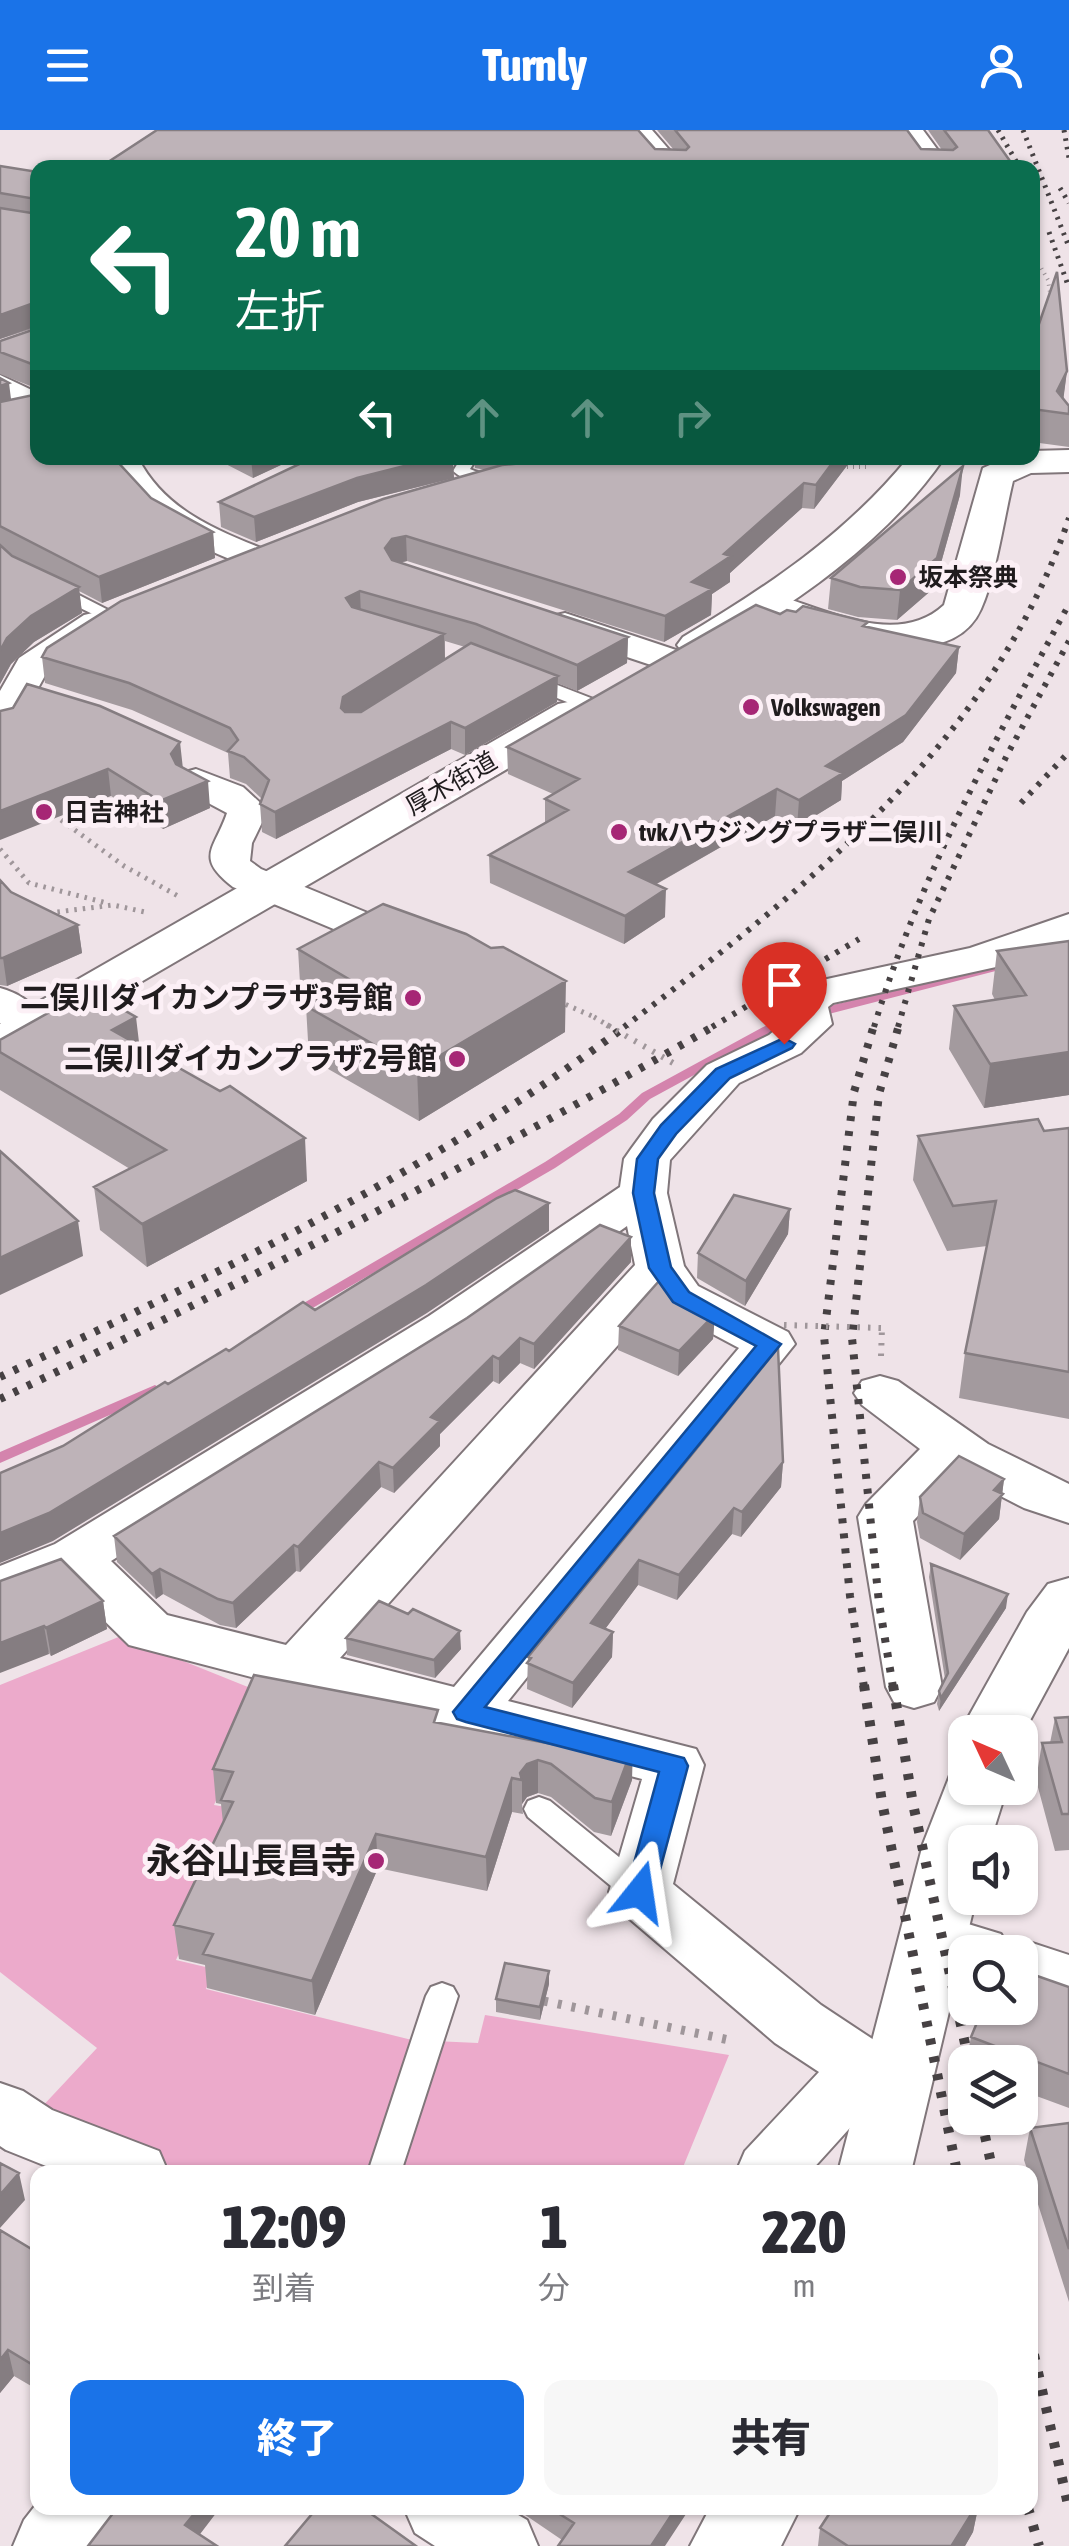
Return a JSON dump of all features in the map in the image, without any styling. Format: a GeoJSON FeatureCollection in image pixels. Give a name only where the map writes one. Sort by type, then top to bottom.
{"type":"FeatureCollection","features":[{"type":"Feature","properties":{"kind":"main road"},"geometry":{"type":"LineString","coordinates":[[908,130],[931,160]]}},
{"type":"Feature","properties":{"kind":"main road"},"geometry":{"type":"LineString","coordinates":[[1040,461],[1069,461]]}},
{"type":"Feature","properties":{"kind":"main road","name":"厚木街道"},"geometry":{"type":"LineString","coordinates":[[10,1024],[194,912],[270,887],[766,604],[863,528],[920,465]]}},
{"type":"Feature","properties":{"kind":"main road"},"geometry":{"type":"LineString","coordinates":[[766,604],[862,633],[918,635],[938,629],[954,620],[962,609],[996,476],[1016,465]]}},
{"type":"Feature","properties":{"kind":"main road"},"geometry":{"type":"LineString","coordinates":[[1001,1715],[1049,1628],[1069,1600]]}},
{"type":"Feature","properties":{"kind":"main road"},"geometry":{"type":"LineString","coordinates":[[957,1935],[972,1805]]}},
{"type":"Feature","properties":{"kind":"main road"},"geometry":{"type":"LineString","coordinates":[[874,2165],[881,2071],[948,1958]]}},
{"type":"Feature","properties":{"kind":"main road"},"geometry":{"type":"LineString","coordinates":[[731,2546],[755,2515]]}},
{"type":"Feature","properties":{"kind":"street"},"geometry":{"type":"LineString","coordinates":[[638,130],[665,160]]}},
{"type":"Feature","properties":{"kind":"street"},"geometry":{"type":"LineString","coordinates":[[0,384],[30,408]]}},
{"type":"Feature","properties":{"kind":"street"},"geometry":{"type":"LineString","coordinates":[[125,465],[132,480],[184,527],[258,560]]}},
{"type":"Feature","properties":{"kind":"street"},"geometry":{"type":"LineString","coordinates":[[446,492],[492,473]]}},
{"type":"Feature","properties":{"kind":"street"},"geometry":{"type":"LineString","coordinates":[[184,527],[215,512]]}},
{"type":"Feature","properties":{"kind":"street"},"geometry":{"type":"LineString","coordinates":[[213,578],[294,544]]}},
{"type":"Feature","properties":{"kind":"street"},"geometry":{"type":"LineString","coordinates":[[9,701],[32,666],[110,615],[144,604]]}},
{"type":"Feature","properties":{"kind":"street"},"geometry":{"type":"LineString","coordinates":[[531,612],[669,660]]}},
{"type":"Feature","properties":{"kind":"street"},"geometry":{"type":"LineString","coordinates":[[9,701],[57,700]]}},
{"type":"Feature","properties":{"kind":"street"},"geometry":{"type":"LineString","coordinates":[[179,750],[217,766],[196,781],[229,795],[248,810],[246,820],[232,838],[228,854],[231,866],[270,887],[439,956]]}},
{"type":"Feature","properties":{"kind":"street"},"geometry":{"type":"LineString","coordinates":[[466,1712],[770,1344],[681,1297],[660,1268],[644,1193],[648,1159],[668,1129],[723,1074],[784,1044],[808,1014],[819,992],[980,958],[1069,927]]}},
{"type":"Feature","properties":{"kind":"street"},"geometry":{"type":"LineString","coordinates":[[0,1588],[74,1558],[448,1328],[644,1193]]}},
{"type":"Feature","properties":{"kind":"street"},"geometry":{"type":"LineString","coordinates":[[297,1669],[660,1268]]}},
{"type":"Feature","properties":{"kind":"street"},"geometry":{"type":"LineString","coordinates":[[880,1392],[952,1448],[1030,1492],[1069,1504]]}},
{"type":"Feature","properties":{"kind":"street"},"geometry":{"type":"LineString","coordinates":[[914,1687],[886,1518],[952,1448]]}},
{"type":"Feature","properties":{"kind":"street"},"geometry":{"type":"LineString","coordinates":[[74,1558],[148,1630],[674,1766],[640,1892],[798,2024],[881,2071],[777,2165]]}},
{"type":"Feature","properties":{"kind":"street"},"geometry":{"type":"LineString","coordinates":[[1038,1971],[1069,1981]]}},
{"type":"Feature","properties":{"kind":"street"},"geometry":{"type":"LineString","coordinates":[[0,2111],[29,2130],[117,2165]]}},
{"type":"Feature","properties":{"kind":"street"},"geometry":{"type":"LineString","coordinates":[[50,2546],[73,2515]]}},
{"type":"Feature","properties":{"kind":"street"},"geometry":{"type":"LineString","coordinates":[[453,2515],[501,2546]]}},
{"type":"Feature","properties":{"kind":"lane"},"geometry":{"type":"LineString","coordinates":[[0,555],[24,574],[110,615]]}},
{"type":"Feature","properties":{"kind":"lane"},"geometry":{"type":"LineString","coordinates":[[504,671],[590,704]]}},
{"type":"Feature","properties":{"kind":"lane"},"geometry":{"type":"LineString","coordinates":[[539,1809],[640,1892]]}},
{"type":"Feature","properties":{"kind":"lane"},"geometry":{"type":"LineString","coordinates":[[386,2165],[442,1996]]}},
{"type":"Feature","properties":{"kind":"path"},"geometry":{"type":"LineString","coordinates":[[1040,264],[1048,280],[1054,312]]}},
{"type":"Feature","properties":{"kind":"path"},"geometry":{"type":"LineString","coordinates":[[828,468],[875,467]]}},
{"type":"Feature","properties":{"kind":"path"},"geometry":{"type":"LineString","coordinates":[[61,820],[194,912]]}},
{"type":"Feature","properties":{"kind":"path"},"geometry":{"type":"LineString","coordinates":[[0,850],[29,883],[113,905],[194,912]]}},
{"type":"Feature","properties":{"kind":"path"},"geometry":{"type":"LineString","coordinates":[[41,914],[113,905]]}},
{"type":"Feature","properties":{"kind":"path"},"geometry":{"type":"LineString","coordinates":[[542,995],[594,1017],[674,1063]]}},
{"type":"Feature","properties":{"kind":"path"},"geometry":{"type":"LineString","coordinates":[[784,1325],[882,1328]]}},
{"type":"Feature","properties":{"kind":"path"},"geometry":{"type":"LineString","coordinates":[[544,2001],[751,2044]]}},
{"type":"Feature","properties":{"kind":"shaded area"},"geometry":{"type":"Polygon","coordinates":[[[121,1636],[263,1693],[214,1805],[232,1808],[232,1837],[176,1960],[214,1969],[206,1989],[412,2040],[478,2043],[485,2015],[729,2055],[684,2165],[168,2165],[38,2111],[97,2048],[0,1972],[0,1685],[121,1636]]]}},
{"type":"Feature","properties":{"kind":"building"},"geometry":{"type":"Polygon","coordinates":[[[157,130],[638,130],[655,149],[686,150],[689,147],[675,130],[907,130],[921,149],[953,150],[957,147],[944,130],[988,130],[1009,160],[111,160],[157,130]]]}},
{"type":"Feature","properties":{"kind":"building"},"geometry":{"type":"Polygon","coordinates":[[[0,166],[30,171],[30,198],[0,193],[0,166]]]}},
{"type":"Feature","properties":{"kind":"building"},"geometry":{"type":"Polygon","coordinates":[[[0,208],[30,213],[30,304],[0,315],[0,208]]]}},
{"type":"Feature","properties":{"kind":"building"},"geometry":{"type":"Polygon","coordinates":[[[1057,272],[1067,371],[1057,391],[1069,406],[1069,414],[1040,410],[1040,321],[1057,272]]]}},
{"type":"Feature","properties":{"kind":"building"},"geometry":{"type":"Polygon","coordinates":[[[30,331],[30,363],[0,352],[0,341],[30,331]]]}},
{"type":"Feature","properties":{"kind":"building"},"geometry":{"type":"Polygon","coordinates":[[[30,396],[30,465],[120,465],[151,498],[213,532],[99,577],[0,526],[0,402],[30,396]]]}},
{"type":"Feature","properties":{"kind":"building"},"geometry":{"type":"Polygon","coordinates":[[[297,465],[408,465],[357,478],[254,517],[219,502],[297,465]]]}},
{"type":"Feature","properties":{"kind":"building"},"geometry":{"type":"Polygon","coordinates":[[[502,465],[831,465],[816,485],[804,483],[724,554],[731,556],[692,582],[712,589],[665,616],[406,536],[392,539],[385,548],[392,560],[628,637],[577,665],[476,624],[360,591],[346,598],[352,607],[444,634],[343,697],[341,708],[345,712],[361,712],[471,643],[558,676],[465,728],[451,722],[275,812],[260,804],[269,780],[244,757],[228,751],[238,740],[230,728],[129,683],[42,657],[47,648],[121,601],[383,499],[502,465]]]}},
{"type":"Feature","properties":{"kind":"building"},"geometry":{"type":"Polygon","coordinates":[[[963,466],[937,558],[900,590],[860,587],[831,578],[963,466]]]}},
{"type":"Feature","properties":{"kind":"building"},"geometry":{"type":"Polygon","coordinates":[[[0,545],[12,556],[79,587],[31,616],[7,638],[0,651],[0,545]]]}},
{"type":"Feature","properties":{"kind":"building"},"geometry":{"type":"Polygon","coordinates":[[[756,605],[780,614],[787,610],[796,612],[803,606],[868,622],[863,626],[959,647],[906,715],[826,766],[843,773],[799,800],[777,789],[629,872],[666,889],[625,916],[489,855],[568,810],[545,799],[579,779],[507,747],[756,605]]]}},
{"type":"Feature","properties":{"kind":"building"},"geometry":{"type":"Polygon","coordinates":[[[27,684],[100,706],[180,742],[171,754],[176,764],[208,781],[160,801],[108,769],[0,811],[0,711],[13,708],[27,684]]]}},
{"type":"Feature","properties":{"kind":"building"},"geometry":{"type":"Polygon","coordinates":[[[0,880],[11,892],[78,925],[0,958],[0,880]]]}},
{"type":"Feature","properties":{"kind":"building"},"geometry":{"type":"Polygon","coordinates":[[[383,904],[466,934],[491,948],[503,947],[566,981],[417,1069],[306,1006],[352,981],[298,949],[383,904]]]}},
{"type":"Feature","properties":{"kind":"building"},"geometry":{"type":"Polygon","coordinates":[[[1069,941],[1069,1052],[990,1064],[954,1006],[1026,995],[997,951],[1069,941]]]}},
{"type":"Feature","properties":{"kind":"building"},"geometry":{"type":"Polygon","coordinates":[[[89,990],[136,1017],[112,1030],[220,1091],[230,1086],[305,1138],[142,1224],[94,1187],[166,1150],[0,1052],[0,1040],[89,990]]]}},
{"type":"Feature","properties":{"kind":"building"},"geometry":{"type":"Polygon","coordinates":[[[1038,1119],[1044,1131],[1069,1128],[1069,1372],[965,1353],[996,1201],[953,1206],[918,1136],[1038,1119]]]}},
{"type":"Feature","properties":{"kind":"building"},"geometry":{"type":"Polygon","coordinates":[[[0,1151],[78,1221],[0,1258],[0,1151]]]}},
{"type":"Feature","properties":{"kind":"building"},"geometry":{"type":"Polygon","coordinates":[[[515,1190],[549,1203],[426,1285],[49,1513],[0,1533],[0,1473],[63,1446],[165,1382],[168,1384],[226,1349],[229,1351],[303,1302],[315,1310],[515,1190]]]}},
{"type":"Feature","properties":{"kind":"building"},"geometry":{"type":"Polygon","coordinates":[[[734,1195],[790,1209],[746,1281],[698,1253],[734,1195]]]}},
{"type":"Feature","properties":{"kind":"building"},"geometry":{"type":"Polygon","coordinates":[[[600,1225],[631,1237],[534,1344],[520,1338],[499,1359],[493,1356],[431,1417],[440,1421],[393,1468],[379,1462],[298,1547],[294,1545],[233,1603],[160,1569],[152,1574],[114,1536],[467,1318],[600,1225]]]}},
{"type":"Feature","properties":{"kind":"building"},"geometry":{"type":"Polygon","coordinates":[[[659,1281],[715,1314],[679,1351],[619,1326],[659,1281]]]}},
{"type":"Feature","properties":{"kind":"building"},"geometry":{"type":"Polygon","coordinates":[[[778,1348],[783,1462],[742,1512],[734,1508],[679,1575],[639,1560],[591,1623],[613,1632],[573,1683],[527,1663],[531,1658],[528,1657],[778,1348]]]}},
{"type":"Feature","properties":{"kind":"building"},"geometry":{"type":"Polygon","coordinates":[[[959,1456],[1004,1479],[994,1490],[1003,1494],[964,1534],[923,1513],[920,1497],[959,1456]]]}},
{"type":"Feature","properties":{"kind":"building"},"geometry":{"type":"Polygon","coordinates":[[[61,1559],[103,1601],[46,1628],[0,1643],[0,1581],[61,1559]]]}},
{"type":"Feature","properties":{"kind":"building"},"geometry":{"type":"Polygon","coordinates":[[[931,1564],[1008,1594],[941,1698],[939,1691],[948,1673],[931,1564]]]}},
{"type":"Feature","properties":{"kind":"building"},"geometry":{"type":"Polygon","coordinates":[[[379,1601],[408,1614],[413,1609],[460,1631],[434,1660],[346,1638],[379,1601]]]}},
{"type":"Feature","properties":{"kind":"building"},"geometry":{"type":"Polygon","coordinates":[[[254,1675],[438,1710],[434,1722],[579,1749],[585,1734],[633,1746],[612,1802],[595,1798],[551,1764],[538,1760],[527,1764],[520,1773],[522,1780],[512,1778],[486,1857],[376,1834],[312,1981],[203,1954],[213,1934],[174,1925],[233,1802],[221,1800],[233,1772],[213,1769],[254,1675]]]}},
{"type":"Feature","properties":{"kind":"building"},"geometry":{"type":"Polygon","coordinates":[[[1069,1717],[1069,1814],[1062,1814],[1042,1743],[1062,1742],[1055,1718],[1069,1717]]]}},
{"type":"Feature","properties":{"kind":"building"},"geometry":{"type":"Polygon","coordinates":[[[505,1963],[549,1971],[540,2007],[496,1999],[505,1963]]]}},
{"type":"Feature","properties":{"kind":"building"},"geometry":{"type":"Polygon","coordinates":[[[1038,1976],[1069,1987],[1069,2074],[1038,2062],[1038,2045],[992,2045],[971,2037],[976,2025],[1038,2025],[1038,1976]]]}},
{"type":"Feature","properties":{"kind":"building"},"geometry":{"type":"Polygon","coordinates":[[[1069,2123],[1069,2249],[1032,2135],[1038,2135],[1038,2127],[1069,2123]]]}},
{"type":"Feature","properties":{"kind":"building"},"geometry":{"type":"Polygon","coordinates":[[[0,2163],[19,2173],[0,2195],[0,2163]]]}},
{"type":"Feature","properties":{"kind":"building"},"geometry":{"type":"Polygon","coordinates":[[[0,2230],[30,2248],[30,2363],[8,2350],[0,2360],[0,2230]]]}},
{"type":"Feature","properties":{"kind":"building"},"geometry":{"type":"Polygon","coordinates":[[[112,2515],[193,2515],[185,2525],[217,2546],[88,2546],[112,2515]]]}},
{"type":"Feature","properties":{"kind":"building"},"geometry":{"type":"Polygon","coordinates":[[[311,2515],[373,2515],[416,2546],[285,2546],[311,2515]]]}},
{"type":"Feature","properties":{"kind":"building"},"geometry":{"type":"Polygon","coordinates":[[[561,2515],[671,2515],[651,2546],[558,2546],[574,2523],[561,2515]]]}},
{"type":"Feature","properties":{"kind":"building"},"geometry":{"type":"Polygon","coordinates":[[[828,2515],[971,2515],[954,2546],[848,2546],[820,2528],[828,2515]]]}},
{"type":"Feature","properties":{"kind":"waterway"},"geometry":{"type":"LineString","coordinates":[[292,1314],[550,1165],[623,1117],[646,1096],[782,1022],[1011,964]]}},
{"type":"Feature","properties":{"kind":"waterway"},"geometry":{"type":"LineString","coordinates":[[0,1458],[155,1390]]}},
{"type":"Feature","properties":{"kind":"railway"},"geometry":{"type":"LineString","coordinates":[[998,130],[1015,160]]}},
{"type":"Feature","properties":{"kind":"railway"},"geometry":{"type":"LineString","coordinates":[[1023,130],[1035,160]]}},
{"type":"Feature","properties":{"kind":"railway"},"geometry":{"type":"LineString","coordinates":[[1064,130],[1069,158]]}},
{"type":"Feature","properties":{"kind":"railway"},"geometry":{"type":"LineString","coordinates":[[1040,173],[1069,247]]}},
{"type":"Feature","properties":{"kind":"railway"},"geometry":{"type":"LineString","coordinates":[[1060,188],[1069,203]]}},
{"type":"Feature","properties":{"kind":"railway"},"geometry":{"type":"LineString","coordinates":[[1049,232],[1069,288]]}},
{"type":"Feature","properties":{"kind":"railway"},"geometry":{"type":"LineString","coordinates":[[624,1027],[824,865],[886,805],[943,741],[993,673],[1035,599],[1069,518]]}},
{"type":"Feature","properties":{"kind":"railway"},"geometry":{"type":"LineString","coordinates":[[874,1027],[936,863],[986,759],[1069,604]]}},
{"type":"Feature","properties":{"kind":"railway"},"geometry":{"type":"LineString","coordinates":[[898,1027],[929,919],[1007,755],[1069,641]]}},
{"type":"Feature","properties":{"kind":"railway"},"geometry":{"type":"LineString","coordinates":[[1021,803],[1069,752]]}},
{"type":"Feature","properties":{"kind":"railway"},"geometry":{"type":"LineString","coordinates":[[712,1027],[859,939]]}},
{"type":"Feature","properties":{"kind":"railway"},"geometry":{"type":"LineString","coordinates":[[0,1377],[323,1217],[479,1127],[627,1025]]}},
{"type":"Feature","properties":{"kind":"railway"},"geometry":{"type":"LineString","coordinates":[[0,1399],[362,1219],[716,1025]]}},
{"type":"Feature","properties":{"kind":"railway"},"geometry":{"type":"LineString","coordinates":[[864,1687],[850,1596],[824,1336],[854,1092],[874,1025]]}},
{"type":"Feature","properties":{"kind":"railway"},"geometry":{"type":"LineString","coordinates":[[893,1687],[879,1603],[852,1338],[879,1094],[899,1025]]}},
{"type":"Feature","properties":{"kind":"railway"},"geometry":{"type":"LineString","coordinates":[[864,1685],[882,1802],[956,2165]]}},
{"type":"Feature","properties":{"kind":"railway"},"geometry":{"type":"LineString","coordinates":[[893,1685],[913,1804],[965,2045]]}},
{"type":"Feature","properties":{"kind":"railway"},"geometry":{"type":"LineString","coordinates":[[985,2135],[991,2165]]}},
{"type":"Feature","properties":{"kind":"railway"},"geometry":{"type":"LineString","coordinates":[[1038,2372],[1069,2509]]}},
{"type":"Feature","properties":{"kind":"railway"},"geometry":{"type":"LineString","coordinates":[[1030,2515],[1039,2546]]}},
{"type":"Feature","properties":{"kind":"place","name":"坂本祭典"},"geometry":{"type":"Point","coordinates":[898,577]}},
{"type":"Feature","properties":{"kind":"place","name":"Volkswagen"},"geometry":{"type":"Point","coordinates":[751,707]}},
{"type":"Feature","properties":{"kind":"place","name":"日吉神社"},"geometry":{"type":"Point","coordinates":[44,812]}},
{"type":"Feature","properties":{"kind":"place","name":"tvkハウジングプラザ二俣川"},"geometry":{"type":"Point","coordinates":[619,832]}},
{"type":"Feature","properties":{"kind":"place","name":"二俣川ダイカンプラザ3号館"},"geometry":{"type":"Point","coordinates":[413,998]}},
{"type":"Feature","properties":{"kind":"place","name":"二俣川ダイカンプラザ2号館"},"geometry":{"type":"Point","coordinates":[457,1059]}},
{"type":"Feature","properties":{"kind":"place","name":"永谷山長昌寺"},"geometry":{"type":"Point","coordinates":[376,1861]}},
{"type":"Feature","properties":{"kind":"route"},"geometry":{"type":"LineString","coordinates":[[640,1892],[674,1766],[466,1712],[770,1344],[681,1297],[660,1268],[644,1193],[648,1159],[668,1129],[723,1074],[784,1044]]}}]}
